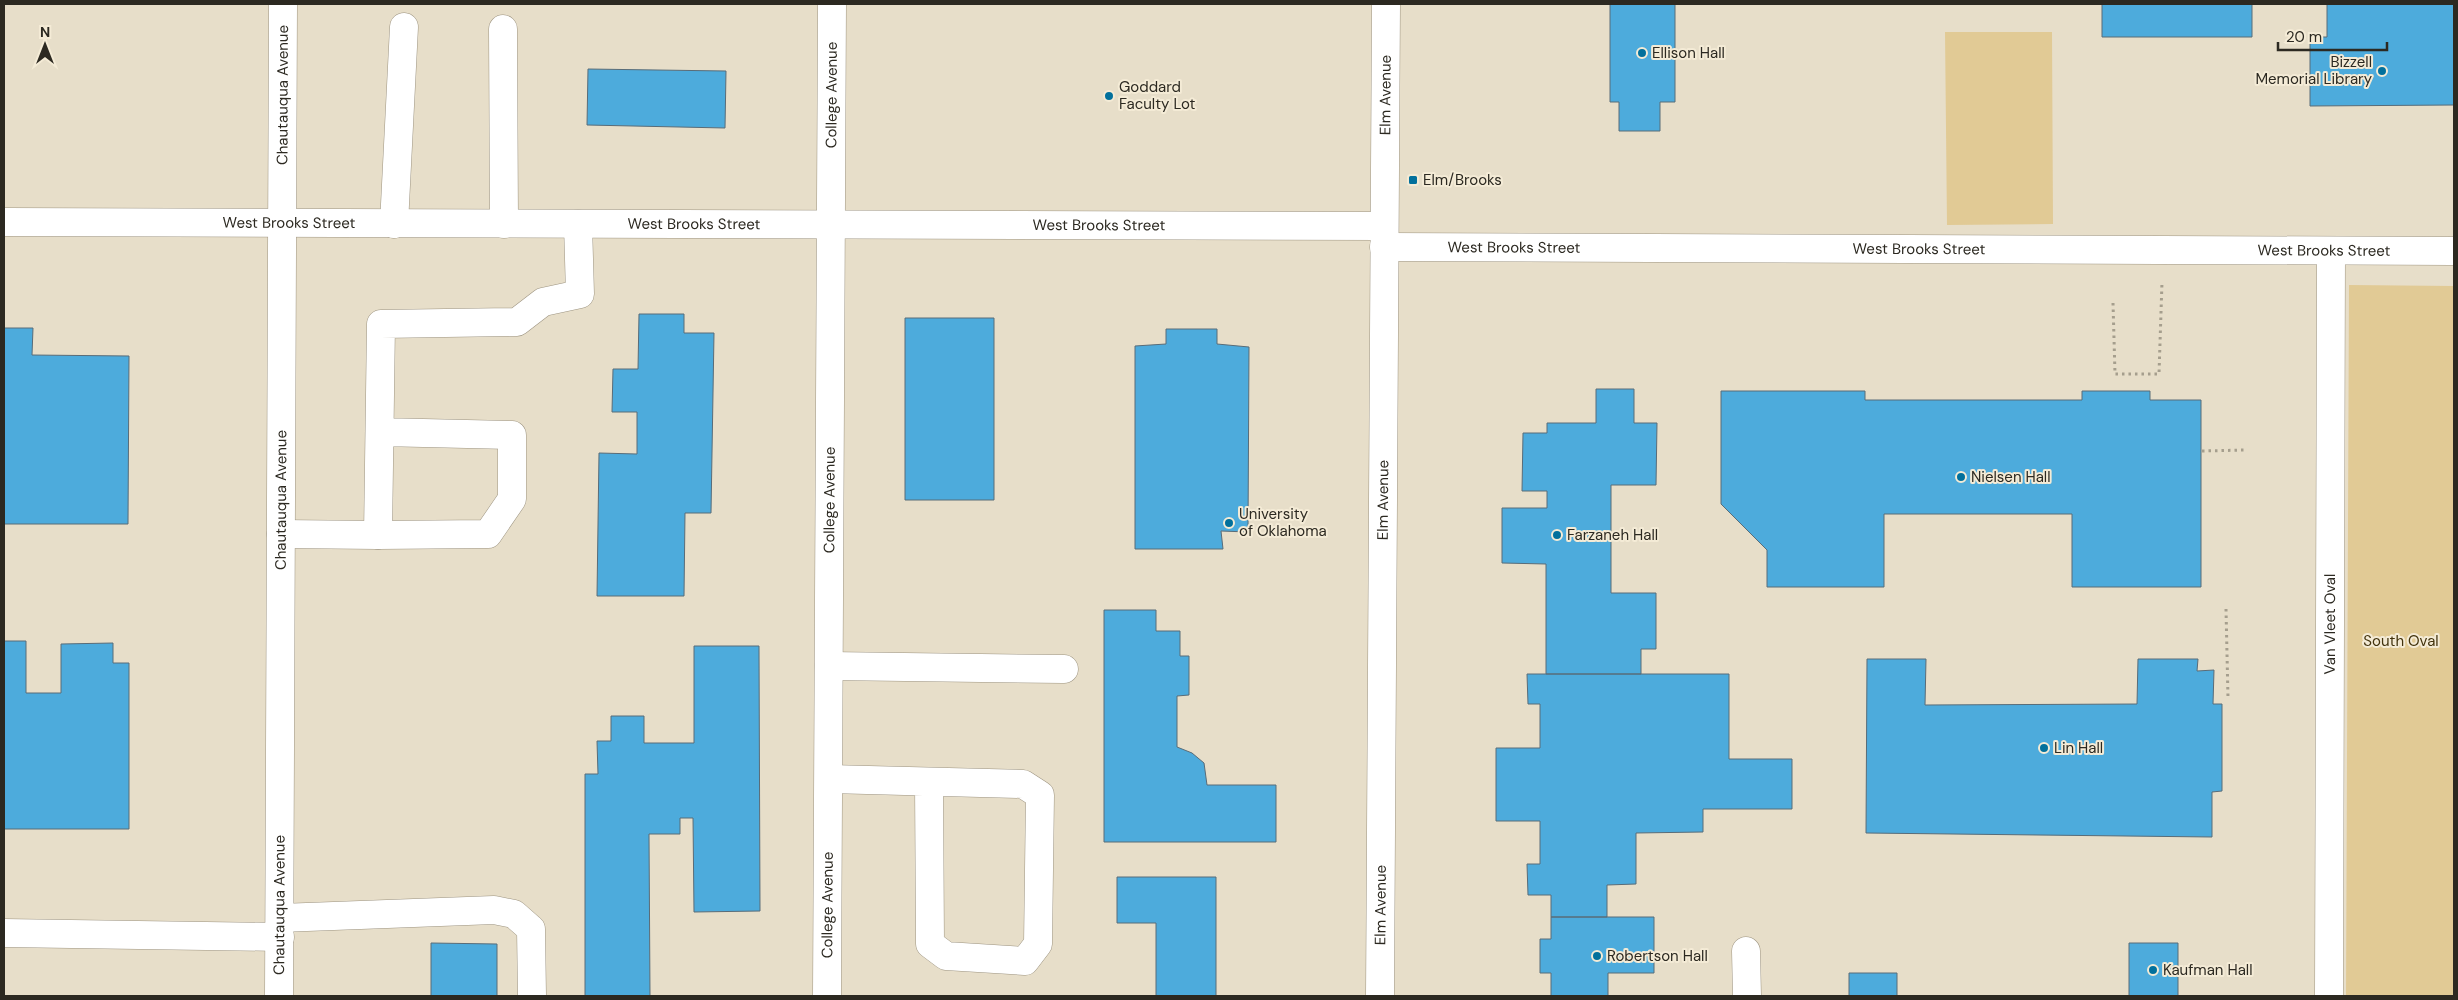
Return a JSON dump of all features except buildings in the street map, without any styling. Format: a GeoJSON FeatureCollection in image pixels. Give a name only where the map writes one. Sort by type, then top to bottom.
{"type":"FeatureCollection","features":[{"type":"Feature","properties":{"kind":"street","name":"Chautauqua Avenue"},"geometry":{"type":"LineString","coordinates":[[279,996],[283,4]]}},
{"type":"Feature","properties":{"kind":"street","name":"College Avenue"},"geometry":{"type":"LineString","coordinates":[[827,996],[832,4]]}},
{"type":"Feature","properties":{"kind":"street","name":"Elm Avenue"},"geometry":{"type":"LineString","coordinates":[[1380,996],[1386,4]]}},
{"type":"Feature","properties":{"kind":"street"},"geometry":{"type":"LineString","coordinates":[[394,224],[404,27]]}},
{"type":"Feature","properties":{"kind":"street"},"geometry":{"type":"LineString","coordinates":[[503,29],[504,224]]}},
{"type":"Feature","properties":{"kind":"street","name":"West Brooks Street"},"geometry":{"type":"LineString","coordinates":[[4,222],[832,226],[2331,252],[2454,251]]}},
{"type":"Feature","properties":{"kind":"street"},"geometry":{"type":"LineString","coordinates":[[378,535],[381,324],[517,322],[543,302],[580,294],[578,224]]}},
{"type":"Feature","properties":{"kind":"street","name":"Van Vleet Oval"},"geometry":{"type":"LineString","coordinates":[[2329,996],[2331,252]]}},
{"type":"Feature","properties":{"kind":"street"},"geometry":{"type":"LineString","coordinates":[[281,534],[488,534],[512,499],[512,435],[380,432]]}},
{"type":"Feature","properties":{"kind":"street"},"geometry":{"type":"LineString","coordinates":[[829,666],[1064,669]]}},
{"type":"Feature","properties":{"kind":"street"},"geometry":{"type":"LineString","coordinates":[[829,779],[1023,784],[1040,796],[1038,944],[1025,961],[946,956],[930,944],[929,782]]}},
{"type":"Feature","properties":{"kind":"street"},"geometry":{"type":"LineString","coordinates":[[4,933],[280,927],[494,910],[514,914],[531,929],[532,996]]}},
{"type":"Feature","properties":{"kind":"street"},"geometry":{"type":"LineString","coordinates":[[1746,951],[1747,996]]}},
{"type":"Feature","properties":{"kind":"path"},"geometry":{"type":"LineString","coordinates":[[2113,303],[2115,374],[2159,374],[2161,303]]}},
{"type":"Feature","properties":{"kind":"path"},"geometry":{"type":"LineString","coordinates":[[2202,451],[2246,450]]}},
{"type":"Feature","properties":{"kind":"path"},"geometry":{"type":"LineString","coordinates":[[2226,609],[2228,698]]}},
{"type":"Feature","properties":{"kind":"green space"},"geometry":{"type":"Polygon","coordinates":[[[1945,32],[2052,32],[2053,224],[1947,225],[1945,32]]]}},
{"type":"Feature","properties":{"kind":"green space","name":"South Oval"},"geometry":{"type":"Polygon","coordinates":[[[2349,285],[2454,286],[2454,996],[2346,996],[2349,285]]]}},
{"type":"Feature","properties":{"kind":"place","name":"Ellison Hall"},"geometry":{"type":"Point","coordinates":[1642,53]}},
{"type":"Feature","properties":{"kind":"place","name":"Bizzell Memorial Library"},"geometry":{"type":"Point","coordinates":[2382,71]}},
{"type":"Feature","properties":{"kind":"place","name":"Goddard Faculty Lot"},"geometry":{"type":"Point","coordinates":[1109,96]}},
{"type":"Feature","properties":{"kind":"place","name":"Elm/Brooks"},"geometry":{"type":"Point","coordinates":[1413,180]}},
{"type":"Feature","properties":{"kind":"place","name":"Nielsen Hall"},"geometry":{"type":"Point","coordinates":[1961,477]}},
{"type":"Feature","properties":{"kind":"place","name":"University of Oklahoma"},"geometry":{"type":"Point","coordinates":[1229,523]}},
{"type":"Feature","properties":{"kind":"place","name":"Farzaneh Hall"},"geometry":{"type":"Point","coordinates":[1557,535]}},
{"type":"Feature","properties":{"kind":"place","name":"Lin Hall"},"geometry":{"type":"Point","coordinates":[2044,748]}},
{"type":"Feature","properties":{"kind":"place","name":"Robertson Hall"},"geometry":{"type":"Point","coordinates":[1597,956]}},
{"type":"Feature","properties":{"kind":"place","name":"Kaufman Hall"},"geometry":{"type":"Point","coordinates":[2153,970]}}]}
